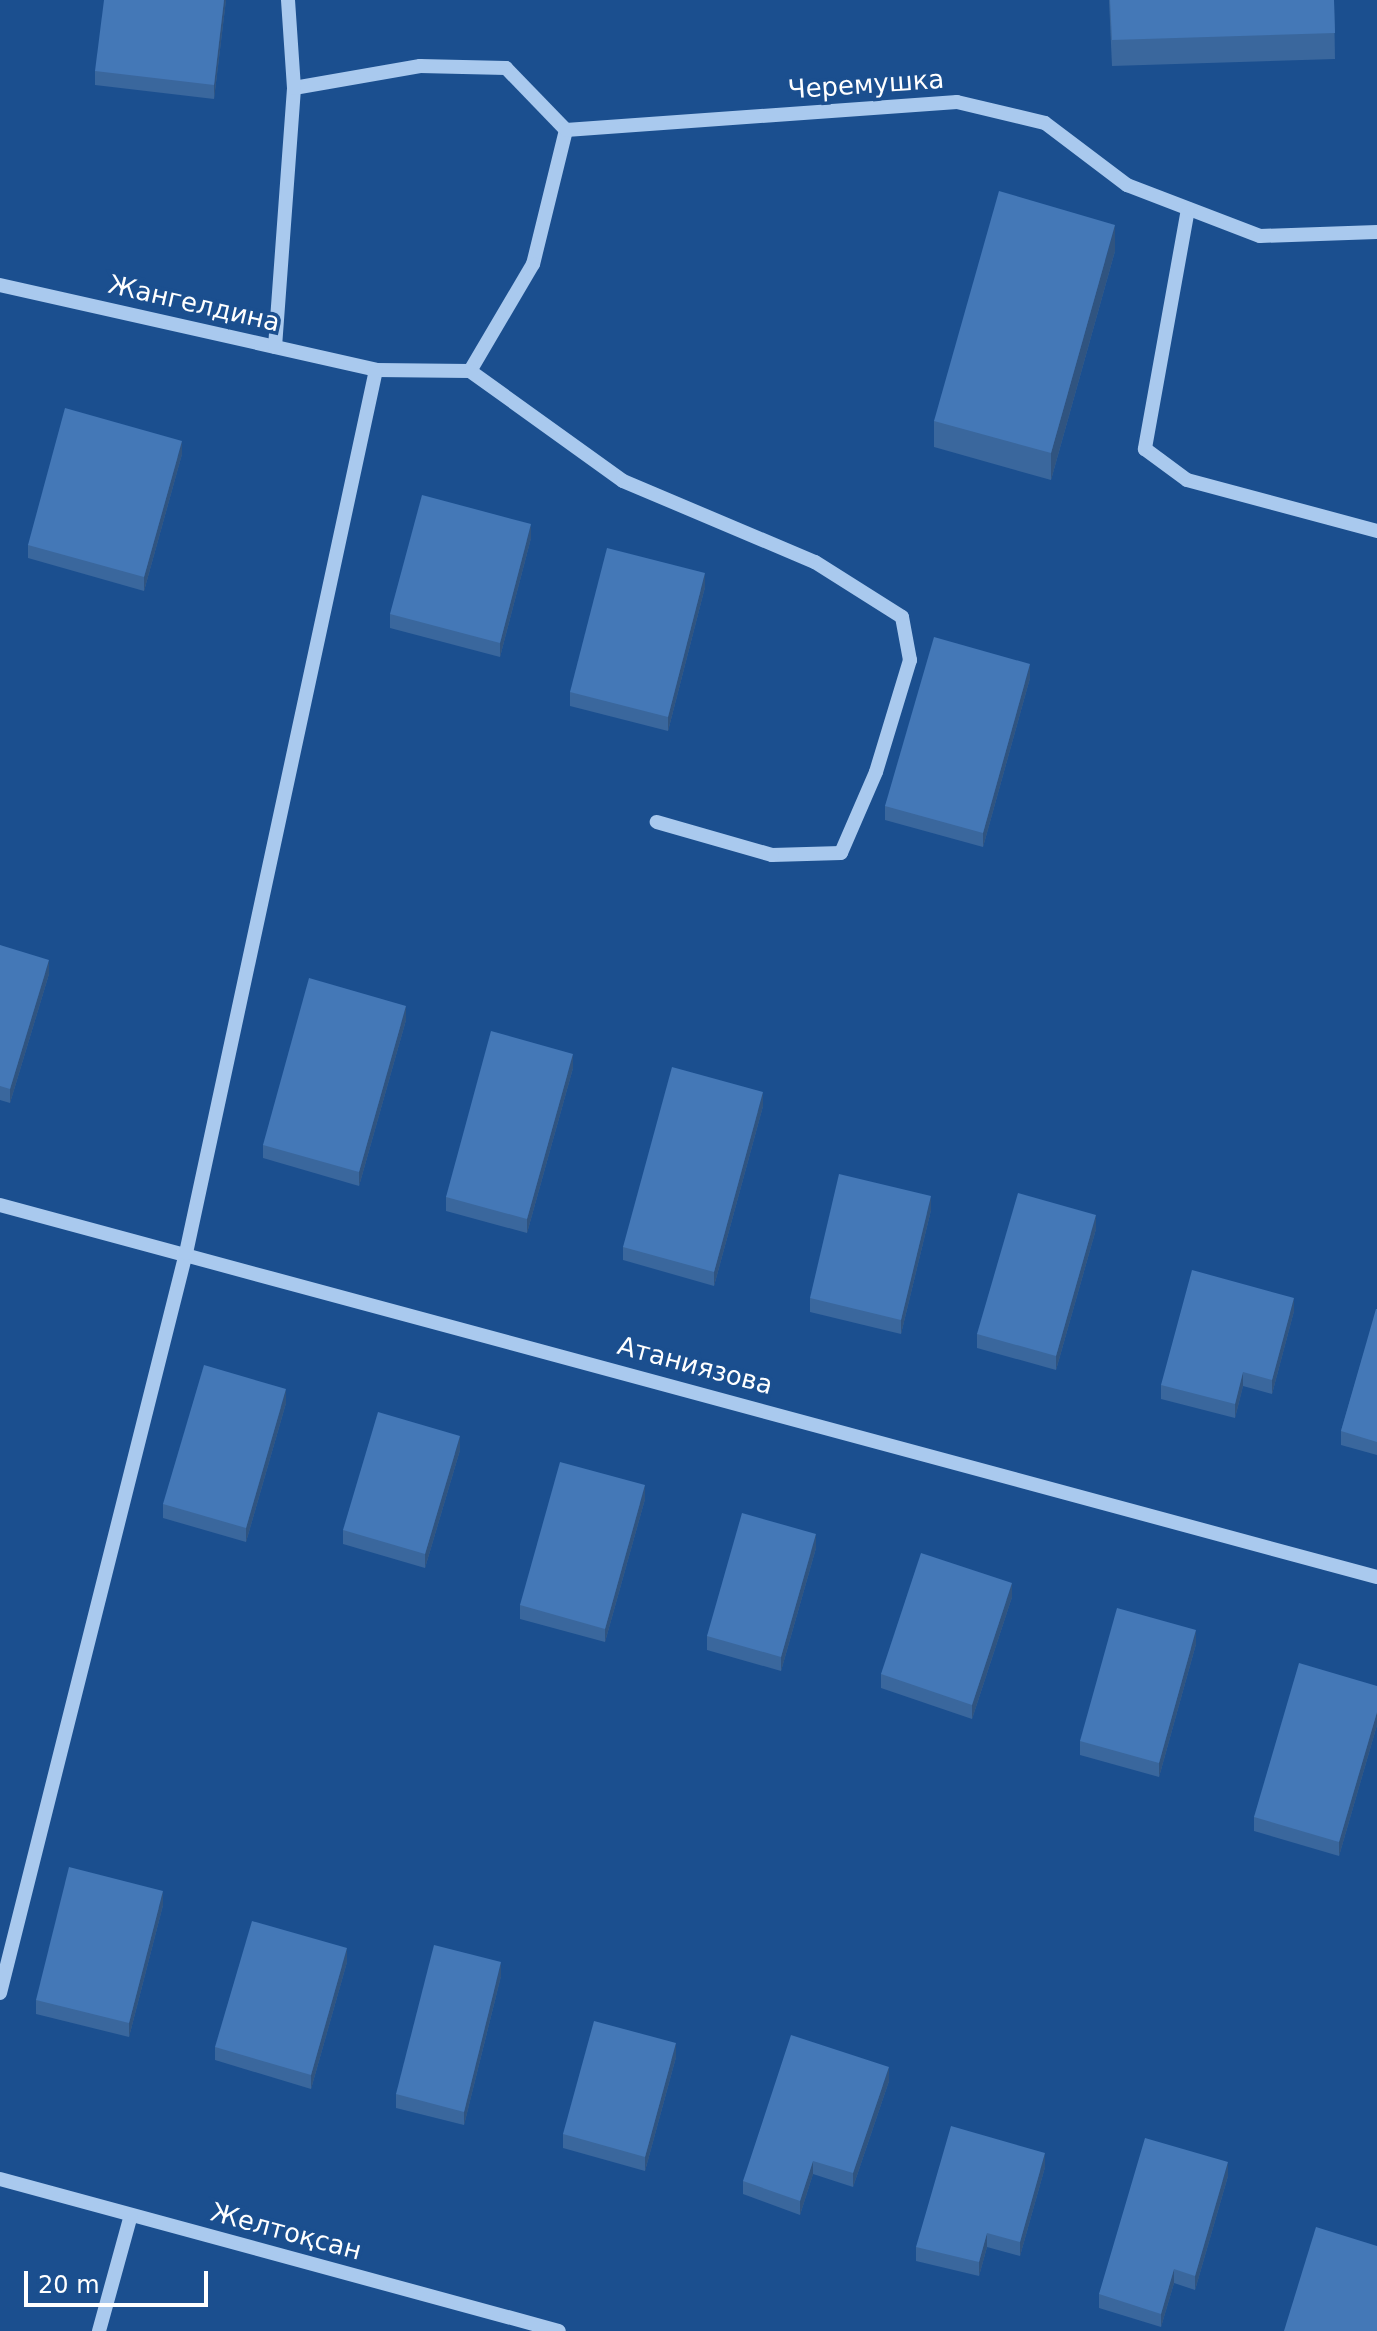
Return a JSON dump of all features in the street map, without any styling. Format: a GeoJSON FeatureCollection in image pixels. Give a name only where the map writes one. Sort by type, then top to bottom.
{"type":"FeatureCollection","features":[{"type":"Feature","properties":{"kind":"street"},"geometry":{"type":"LineString","coordinates":[[275,347],[294,88],[288,0]]}},
{"type":"Feature","properties":{"kind":"street"},"geometry":{"type":"LineString","coordinates":[[294,88],[420,66],[506,68],[566,130],[533,264],[470,371],[623,481],[815,562],[902,617],[910,660],[876,772],[841,853],[772,855],[657,822]]}},
{"type":"Feature","properties":{"kind":"street","name":"Черемушка"},"geometry":{"type":"LineString","coordinates":[[566,130],[957,102],[1045,123],[1127,185],[1260,236],[1377,232]]}},
{"type":"Feature","properties":{"kind":"street"},"geometry":{"type":"LineString","coordinates":[[1188,209],[1145,449],[1187,480],[1377,531]]}},
{"type":"Feature","properties":{"kind":"street","name":"Жангелдина"},"geometry":{"type":"LineString","coordinates":[[0,285],[376,370],[470,371]]}},
{"type":"Feature","properties":{"kind":"street"},"geometry":{"type":"LineString","coordinates":[[0,1993],[186,1253],[376,370]]}},
{"type":"Feature","properties":{"kind":"street","name":"Атаниязова"},"geometry":{"type":"LineString","coordinates":[[0,1205],[1377,1577]]}},
{"type":"Feature","properties":{"kind":"street","name":"Желтоқсан"},"geometry":{"type":"LineString","coordinates":[[0,2179],[559,2331]]}},
{"type":"Feature","properties":{"kind":"street"},"geometry":{"type":"LineString","coordinates":[[99,2331],[131,2215]]}},
{"type":"Feature","properties":{"kind":"building"},"geometry":{"type":"Polygon","coordinates":[[[104,0],[224,0],[214,85],[95,71],[104,0]]]}},
{"type":"Feature","properties":{"kind":"building"},"geometry":{"type":"Polygon","coordinates":[[[1110,0],[1334,0],[1335,33],[1112,40],[1110,0]]]}},
{"type":"Feature","properties":{"kind":"building"},"geometry":{"type":"Polygon","coordinates":[[[999,191],[1115,225],[1051,453],[934,421],[999,191]]]}},
{"type":"Feature","properties":{"kind":"building"},"geometry":{"type":"Polygon","coordinates":[[[65,408],[182,441],[144,577],[28,545],[65,408]]]}},
{"type":"Feature","properties":{"kind":"building"},"geometry":{"type":"Polygon","coordinates":[[[422,495],[531,524],[500,643],[390,614],[422,495]]]}},
{"type":"Feature","properties":{"kind":"building"},"geometry":{"type":"Polygon","coordinates":[[[607,548],[705,573],[668,717],[570,692],[607,548]]]}},
{"type":"Feature","properties":{"kind":"building"},"geometry":{"type":"Polygon","coordinates":[[[934,637],[1030,664],[983,833],[885,806],[934,637]]]}},
{"type":"Feature","properties":{"kind":"building"},"geometry":{"type":"Polygon","coordinates":[[[0,945],[49,960],[10,1089],[0,1086],[0,945]]]}},
{"type":"Feature","properties":{"kind":"building"},"geometry":{"type":"Polygon","coordinates":[[[309,978],[406,1006],[359,1172],[263,1145],[309,978]]]}},
{"type":"Feature","properties":{"kind":"building"},"geometry":{"type":"Polygon","coordinates":[[[491,1031],[573,1054],[527,1219],[446,1197],[491,1031]]]}},
{"type":"Feature","properties":{"kind":"building"},"geometry":{"type":"Polygon","coordinates":[[[672,1067],[763,1092],[714,1272],[623,1247],[672,1067]]]}},
{"type":"Feature","properties":{"kind":"building"},"geometry":{"type":"Polygon","coordinates":[[[839,1174],[931,1196],[901,1320],[810,1298],[839,1174]]]}},
{"type":"Feature","properties":{"kind":"building"},"geometry":{"type":"Polygon","coordinates":[[[1018,1193],[1096,1215],[1056,1356],[977,1334],[1018,1193]]]}},
{"type":"Feature","properties":{"kind":"building"},"geometry":{"type":"Polygon","coordinates":[[[1192,1270],[1294,1298],[1272,1380],[1243,1372],[1235,1404],[1161,1385],[1192,1270]]]}},
{"type":"Feature","properties":{"kind":"building"},"geometry":{"type":"Polygon","coordinates":[[[1377,1309],[1377,1442],[1341,1431],[1377,1309]]]}},
{"type":"Feature","properties":{"kind":"building"},"geometry":{"type":"Polygon","coordinates":[[[204,1365],[286,1389],[246,1528],[163,1504],[204,1365]]]}},
{"type":"Feature","properties":{"kind":"building"},"geometry":{"type":"Polygon","coordinates":[[[378,1412],[460,1436],[425,1554],[343,1530],[378,1412]]]}},
{"type":"Feature","properties":{"kind":"building"},"geometry":{"type":"Polygon","coordinates":[[[560,1462],[645,1485],[605,1629],[520,1605],[560,1462]]]}},
{"type":"Feature","properties":{"kind":"building"},"geometry":{"type":"Polygon","coordinates":[[[742,1513],[816,1534],[781,1657],[707,1636],[742,1513]]]}},
{"type":"Feature","properties":{"kind":"building"},"geometry":{"type":"Polygon","coordinates":[[[921,1553],[1012,1583],[972,1705],[881,1674],[921,1553]]]}},
{"type":"Feature","properties":{"kind":"building"},"geometry":{"type":"Polygon","coordinates":[[[1117,1608],[1196,1630],[1159,1763],[1080,1741],[1117,1608]]]}},
{"type":"Feature","properties":{"kind":"building"},"geometry":{"type":"Polygon","coordinates":[[[1299,1663],[1377,1686],[1377,1712],[1339,1842],[1254,1817],[1299,1663]]]}},
{"type":"Feature","properties":{"kind":"building"},"geometry":{"type":"Polygon","coordinates":[[[69,1867],[163,1891],[129,2023],[36,2000],[69,1867]]]}},
{"type":"Feature","properties":{"kind":"building"},"geometry":{"type":"Polygon","coordinates":[[[252,1921],[347,1948],[311,2075],[215,2047],[252,1921]]]}},
{"type":"Feature","properties":{"kind":"building"},"geometry":{"type":"Polygon","coordinates":[[[434,1945],[501,1962],[464,2112],[396,2094],[434,1945]]]}},
{"type":"Feature","properties":{"kind":"building"},"geometry":{"type":"Polygon","coordinates":[[[594,2021],[676,2043],[645,2157],[563,2134],[594,2021]]]}},
{"type":"Feature","properties":{"kind":"building"},"geometry":{"type":"Polygon","coordinates":[[[791,2035],[889,2067],[853,2173],[813,2161],[800,2201],[743,2181],[791,2035]]]}},
{"type":"Feature","properties":{"kind":"building"},"geometry":{"type":"Polygon","coordinates":[[[951,2126],[1045,2153],[1020,2242],[987,2233],[979,2262],[916,2247],[951,2126]]]}},
{"type":"Feature","properties":{"kind":"building"},"geometry":{"type":"Polygon","coordinates":[[[1145,2138],[1228,2162],[1195,2276],[1174,2269],[1161,2314],[1099,2294],[1145,2138]]]}},
{"type":"Feature","properties":{"kind":"building"},"geometry":{"type":"Polygon","coordinates":[[[1316,2227],[1377,2246],[1377,2331],[1284,2331],[1316,2227]]]}}]}
